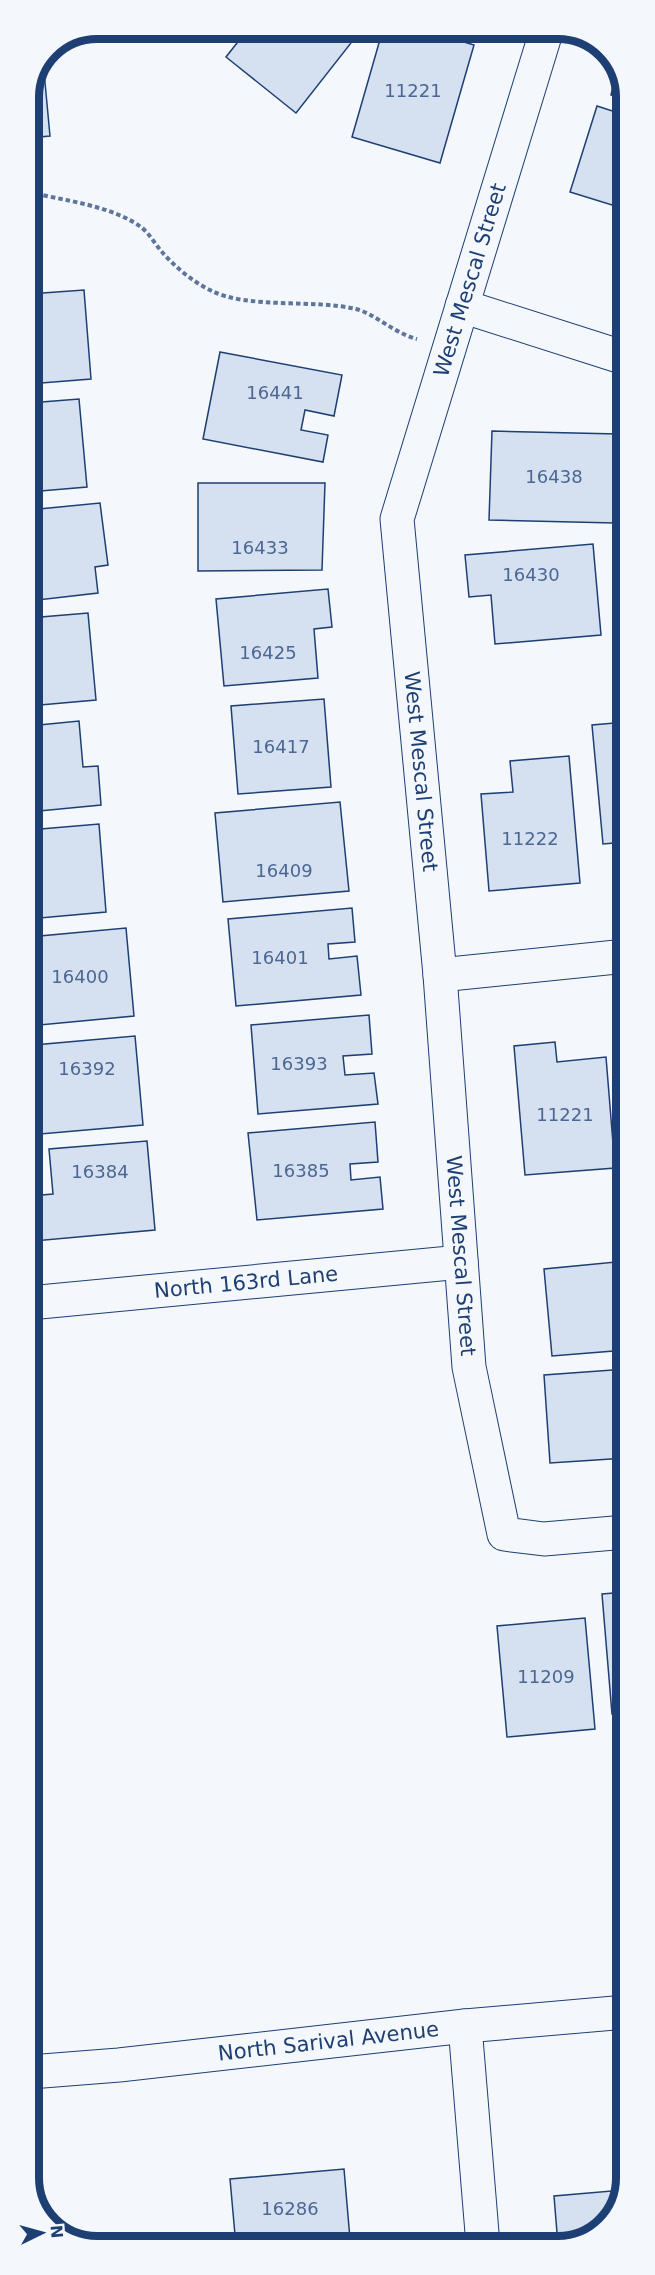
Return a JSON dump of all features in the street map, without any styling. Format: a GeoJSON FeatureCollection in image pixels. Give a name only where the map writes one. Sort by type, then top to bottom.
{"type":"FeatureCollection","features":[{"type":"Feature","properties":{"kind":"street","name":"West Mescal Street"},"geometry":{"type":"LineString","coordinates":[[544,39],[397,519],[440,975],[470,1367],[504,1534],[544,1539],[616,1533]]}},
{"type":"Feature","properties":{"kind":"street"},"geometry":{"type":"LineString","coordinates":[[462,306],[616,355]]}},
{"type":"Feature","properties":{"kind":"street"},"geometry":{"type":"LineString","coordinates":[[440,975],[616,957]]}},
{"type":"Feature","properties":{"kind":"street","name":"North 163rd Lane"},"geometry":{"type":"LineString","coordinates":[[39,1302],[461,1262]]}},
{"type":"Feature","properties":{"kind":"street","name":"North Sarival Avenue"},"geometry":{"type":"LineString","coordinates":[[39,2071],[119,2065],[465,2026],[616,2013]]}},
{"type":"Feature","properties":{"kind":"street"},"geometry":{"type":"LineString","coordinates":[[465,2026],[482,2236]]}},
{"type":"Feature","properties":{"kind":"path"},"geometry":{"type":"LineString","coordinates":[[39,195],[113,212],[142,228],[163,254],[188,276],[213,292],[241,300],[316,303],[358,310],[402,335],[450,348]]}},
{"type":"Feature","properties":{"kind":"building"},"geometry":{"type":"Polygon","coordinates":[[[240,39],[346,39],[351,43],[296,113],[226,57],[240,39]]]}},
{"type":"Feature","properties":{"kind":"building"},"geometry":{"type":"Polygon","coordinates":[[[380,39],[454,39],[474,45],[440,163],[352,137],[380,39]]]}},
{"type":"Feature","properties":{"kind":"building"},"geometry":{"type":"Polygon","coordinates":[[[44,73],[50,136],[39,137],[39,97],[44,73]]]}},
{"type":"Feature","properties":{"kind":"building"},"geometry":{"type":"Polygon","coordinates":[[[614,82],[616,96],[611,95],[614,82]]]}},
{"type":"Feature","properties":{"kind":"building"},"geometry":{"type":"Polygon","coordinates":[[[597,106],[616,112],[616,206],[570,192],[597,106]]]}},
{"type":"Feature","properties":{"kind":"building"},"geometry":{"type":"Polygon","coordinates":[[[84,290],[91,379],[39,383],[39,293],[84,290]]]}},
{"type":"Feature","properties":{"kind":"building"},"geometry":{"type":"Polygon","coordinates":[[[220,352],[342,375],[334,416],[305,410],[301,430],[328,435],[323,462],[203,439],[220,352]]]}},
{"type":"Feature","properties":{"kind":"building"},"geometry":{"type":"Polygon","coordinates":[[[79,399],[87,487],[39,491],[39,402],[79,399]]]}},
{"type":"Feature","properties":{"kind":"building"},"geometry":{"type":"Polygon","coordinates":[[[492,431],[616,434],[615,523],[489,520],[492,431]]]}},
{"type":"Feature","properties":{"kind":"building"},"geometry":{"type":"Polygon","coordinates":[[[198,483],[325,483],[322,570],[198,571],[198,483]]]}},
{"type":"Feature","properties":{"kind":"building"},"geometry":{"type":"Polygon","coordinates":[[[100,503],[108,565],[95,567],[98,593],[39,600],[39,509],[100,503]]]}},
{"type":"Feature","properties":{"kind":"building"},"geometry":{"type":"Polygon","coordinates":[[[593,544],[601,635],[495,644],[491,595],[469,597],[465,555],[593,544]]]}},
{"type":"Feature","properties":{"kind":"building"},"geometry":{"type":"Polygon","coordinates":[[[328,589],[332,627],[314,629],[318,678],[224,686],[216,599],[328,589]]]}},
{"type":"Feature","properties":{"kind":"building"},"geometry":{"type":"Polygon","coordinates":[[[88,613],[96,700],[39,705],[39,617],[88,613]]]}},
{"type":"Feature","properties":{"kind":"building"},"geometry":{"type":"Polygon","coordinates":[[[324,699],[331,787],[238,794],[231,706],[324,699]]]}},
{"type":"Feature","properties":{"kind":"building"},"geometry":{"type":"Polygon","coordinates":[[[79,721],[83,767],[98,766],[101,805],[39,811],[39,725],[79,721]]]}},
{"type":"Feature","properties":{"kind":"building"},"geometry":{"type":"Polygon","coordinates":[[[616,723],[616,843],[603,844],[592,725],[616,723]]]}},
{"type":"Feature","properties":{"kind":"building"},"geometry":{"type":"Polygon","coordinates":[[[569,756],[580,883],[489,891],[481,794],[513,792],[510,761],[569,756]]]}},
{"type":"Feature","properties":{"kind":"building"},"geometry":{"type":"Polygon","coordinates":[[[340,802],[349,891],[223,902],[215,813],[340,802]]]}},
{"type":"Feature","properties":{"kind":"building"},"geometry":{"type":"Polygon","coordinates":[[[99,824],[106,912],[39,918],[39,829],[99,824]]]}},
{"type":"Feature","properties":{"kind":"building"},"geometry":{"type":"Polygon","coordinates":[[[352,908],[355,942],[328,944],[329,959],[357,956],[361,995],[236,1006],[228,919],[352,908]]]}},
{"type":"Feature","properties":{"kind":"building"},"geometry":{"type":"Polygon","coordinates":[[[126,928],[134,1016],[39,1025],[39,936],[126,928]]]}},
{"type":"Feature","properties":{"kind":"building"},"geometry":{"type":"Polygon","coordinates":[[[369,1015],[372,1054],[343,1056],[345,1075],[374,1073],[378,1104],[258,1114],[251,1025],[369,1015]]]}},
{"type":"Feature","properties":{"kind":"building"},"geometry":{"type":"Polygon","coordinates":[[[135,1036],[143,1125],[39,1134],[39,1045],[135,1036]]]}},
{"type":"Feature","properties":{"kind":"building"},"geometry":{"type":"Polygon","coordinates":[[[555,1042],[557,1062],[606,1057],[615,1168],[525,1175],[514,1046],[555,1042]]]}},
{"type":"Feature","properties":{"kind":"building"},"geometry":{"type":"Polygon","coordinates":[[[375,1122],[378,1162],[350,1164],[351,1180],[380,1177],[383,1209],[257,1220],[248,1133],[375,1122]]]}},
{"type":"Feature","properties":{"kind":"building"},"geometry":{"type":"Polygon","coordinates":[[[147,1141],[155,1230],[39,1241],[39,1195],[53,1194],[49,1149],[147,1141]]]}},
{"type":"Feature","properties":{"kind":"building"},"geometry":{"type":"Polygon","coordinates":[[[616,1262],[616,1351],[552,1356],[544,1269],[616,1262]]]}},
{"type":"Feature","properties":{"kind":"building"},"geometry":{"type":"Polygon","coordinates":[[[616,1370],[616,1459],[550,1463],[544,1375],[616,1370]]]}},
{"type":"Feature","properties":{"kind":"building"},"geometry":{"type":"Polygon","coordinates":[[[616,1593],[616,1714],[612,1714],[602,1594],[616,1593]]]}},
{"type":"Feature","properties":{"kind":"building"},"geometry":{"type":"Polygon","coordinates":[[[585,1618],[595,1729],[507,1737],[497,1626],[585,1618]]]}},
{"type":"Feature","properties":{"kind":"building"},"geometry":{"type":"Polygon","coordinates":[[[344,2169],[350,2236],[235,2236],[230,2179],[344,2169]]]}},
{"type":"Feature","properties":{"kind":"building"},"geometry":{"type":"Polygon","coordinates":[[[615,2191],[610,2204],[599,2219],[580,2232],[570,2235],[557,2236],[554,2196],[615,2191]]]}}]}
